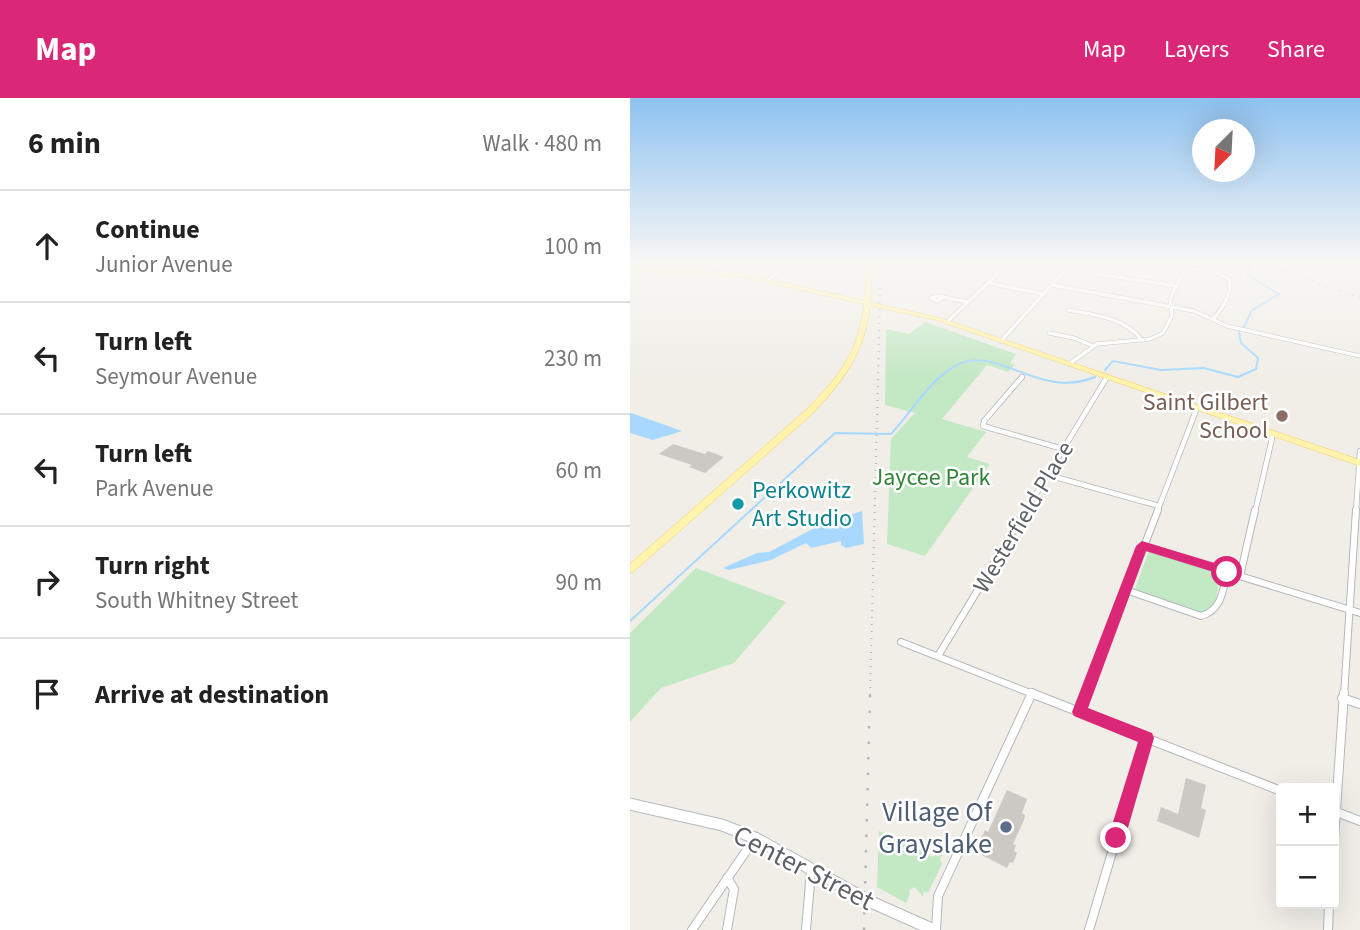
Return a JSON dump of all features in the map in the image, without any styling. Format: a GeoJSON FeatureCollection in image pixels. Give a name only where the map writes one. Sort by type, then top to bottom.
{"type":"FeatureCollection","features":[{"type":"Feature","properties":{"kind":"main road"},"geometry":{"type":"LineString","coordinates":[[857,301],[947,322],[1360,463]]}},
{"type":"Feature","properties":{"kind":"main road"},"geometry":{"type":"LineString","coordinates":[[630,569],[829,393],[850,365],[861,344],[868,303]]}},
{"type":"Feature","properties":{"kind":"street"},"geometry":{"type":"LineString","coordinates":[[960,301],[968,302]]}},
{"type":"Feature","properties":{"kind":"street"},"geometry":{"type":"LineString","coordinates":[[1001,341],[1038,301]]}},
{"type":"Feature","properties":{"kind":"street"},"geometry":{"type":"LineString","coordinates":[[1137,301],[1194,311],[1249,332],[1360,356]]}},
{"type":"Feature","properties":{"kind":"street"},"geometry":{"type":"LineString","coordinates":[[1049,333],[1074,338],[1093,346],[1142,340],[1163,333],[1172,316],[1170,301]]}},
{"type":"Feature","properties":{"kind":"street"},"geometry":{"type":"LineString","coordinates":[[1213,319],[1220,312],[1225,301]]}},
{"type":"Feature","properties":{"kind":"street"},"geometry":{"type":"LineString","coordinates":[[947,322],[968,302]]}},
{"type":"Feature","properties":{"kind":"street"},"geometry":{"type":"LineString","coordinates":[[1068,310],[1121,322],[1134,329],[1142,340]]}},
{"type":"Feature","properties":{"kind":"street"},"geometry":{"type":"LineString","coordinates":[[1069,364],[1093,346]]}},
{"type":"Feature","properties":{"kind":"street"},"geometry":{"type":"LineString","coordinates":[[1022,377],[984,421],[983,426],[1063,449]]}},
{"type":"Feature","properties":{"kind":"street","name":"Westerfield Place"},"geometry":{"type":"LineString","coordinates":[[938,656],[1107,377]]}},
{"type":"Feature","properties":{"kind":"street"},"geometry":{"type":"LineString","coordinates":[[1080,712],[1197,408]]}},
{"type":"Feature","properties":{"kind":"street"},"geometry":{"type":"LineString","coordinates":[[1240,576],[1273,434]]}},
{"type":"Feature","properties":{"kind":"street"},"geometry":{"type":"LineString","coordinates":[[1337,783],[1360,451]]}},
{"type":"Feature","properties":{"kind":"street"},"geometry":{"type":"LineString","coordinates":[[1048,475],[1158,506]]}},
{"type":"Feature","properties":{"kind":"street"},"geometry":{"type":"LineString","coordinates":[[1142,546],[1360,613]]}},
{"type":"Feature","properties":{"kind":"street"},"geometry":{"type":"LineString","coordinates":[[1126,590],[1201,616],[1212,615],[1218,609],[1227,572]]}},
{"type":"Feature","properties":{"kind":"street"},"geometry":{"type":"LineString","coordinates":[[901,642],[1276,789]]}},
{"type":"Feature","properties":{"kind":"street"},"geometry":{"type":"LineString","coordinates":[[935,930],[938,895],[1032,693]]}},
{"type":"Feature","properties":{"kind":"street"},"geometry":{"type":"LineString","coordinates":[[1342,698],[1360,704]]}},
{"type":"Feature","properties":{"kind":"street"},"geometry":{"type":"LineString","coordinates":[[1089,930],[1146,738]]}},
{"type":"Feature","properties":{"kind":"street","name":"Center Street"},"geometry":{"type":"LineString","coordinates":[[630,804],[722,825],[755,838],[811,870],[935,930]]}},
{"type":"Feature","properties":{"kind":"street"},"geometry":{"type":"LineString","coordinates":[[1339,813],[1360,821]]}},
{"type":"Feature","properties":{"kind":"street"},"geometry":{"type":"LineString","coordinates":[[692,930],[755,838]]}},
{"type":"Feature","properties":{"kind":"street"},"geometry":{"type":"LineString","coordinates":[[806,930],[811,870]]}},
{"type":"Feature","properties":{"kind":"street"},"geometry":{"type":"LineString","coordinates":[[727,878],[734,890],[727,930]]}},
{"type":"Feature","properties":{"kind":"street"},"geometry":{"type":"LineString","coordinates":[[1328,930],[1329,909]]}},
{"type":"Feature","properties":{"kind":"green space","name":"Jaycee Park"},"geometry":{"type":"Polygon","coordinates":[[[925,322],[1016,354],[1010,363],[1015,365],[1008,372],[987,365],[942,419],[986,432],[967,457],[990,464],[925,556],[887,544],[891,439],[915,413],[885,405],[886,329],[909,334],[925,322]]]}},
{"type":"Feature","properties":{"kind":"green space"},"geometry":{"type":"Polygon","coordinates":[[[1149,551],[1221,573],[1214,608],[1203,613],[1198,612],[1134,591],[1149,551]]]}},
{"type":"Feature","properties":{"kind":"green space"},"geometry":{"type":"Polygon","coordinates":[[[696,568],[786,602],[734,663],[661,688],[630,722],[630,633],[696,568]]]}},
{"type":"Feature","properties":{"kind":"green space"},"geometry":{"type":"Polygon","coordinates":[[[879,831],[933,857],[938,848],[944,851],[940,859],[942,864],[928,893],[924,891],[923,897],[915,887],[909,890],[906,903],[877,887],[879,831]]]}},
{"type":"Feature","properties":{"kind":"water"},"geometry":{"type":"Polygon","coordinates":[[[630,413],[682,431],[653,440],[630,433],[630,413]]]}},
{"type":"Feature","properties":{"kind":"water"},"geometry":{"type":"Polygon","coordinates":[[[862,511],[864,544],[846,548],[841,545],[841,541],[811,548],[806,543],[771,560],[729,570],[723,568],[757,553],[769,552],[820,525],[862,511]]]}},
{"type":"Feature","properties":{"kind":"building"},"geometry":{"type":"Polygon","coordinates":[[[673,444],[724,457],[705,473],[689,467],[692,465],[659,454],[673,444]]]}},
{"type":"Feature","properties":{"kind":"building"},"geometry":{"type":"Polygon","coordinates":[[[1186,778],[1206,785],[1201,808],[1206,810],[1199,838],[1157,821],[1161,807],[1178,814],[1186,778]]]}},
{"type":"Feature","properties":{"kind":"building","name":"Village Of Grayslake"},"geometry":{"type":"Polygon","coordinates":[[[1007,790],[1027,799],[1022,813],[1025,815],[1024,820],[1013,844],[1016,845],[1014,851],[1017,853],[1013,863],[1010,862],[1007,868],[980,854],[975,856],[972,849],[977,847],[985,830],[988,832],[1007,790]]]}},
{"type":"Feature","properties":{"kind":"waterway"},"geometry":{"type":"LineString","coordinates":[[1244,327],[1252,310],[1267,301]]}},
{"type":"Feature","properties":{"kind":"waterway"},"geometry":{"type":"LineString","coordinates":[[1105,370],[1113,361],[1161,370],[1204,368],[1238,377],[1256,369],[1258,358],[1241,343],[1239,332]]}},
{"type":"Feature","properties":{"kind":"waterway"},"geometry":{"type":"LineString","coordinates":[[630,621],[835,433],[891,434],[930,386],[959,364],[974,360],[990,362],[1056,382],[1075,382],[1095,377]]}},
{"type":"Feature","properties":{"kind":"railway"},"geometry":{"type":"LineString","coordinates":[[870,695],[880,301]]}},
{"type":"Feature","properties":{"kind":"railway"},"geometry":{"type":"LineString","coordinates":[[864,930],[870,693]]}},
{"type":"Feature","properties":{"kind":"place","name":"Saint Gilbert School"},"geometry":{"type":"Point","coordinates":[1282,416]}},
{"type":"Feature","properties":{"kind":"place","name":"Perkowitz Art Studio"},"geometry":{"type":"Point","coordinates":[738,504]}},
{"type":"Feature","properties":{"kind":"place","name":"Village Of Grayslake"},"geometry":{"type":"Point","coordinates":[1006,827]}},
{"type":"Feature","properties":{"kind":"route"},"geometry":{"type":"LineString","coordinates":[[1116,838],[1146,738],[1080,712],[1142,546],[1227,572]]}}]}
